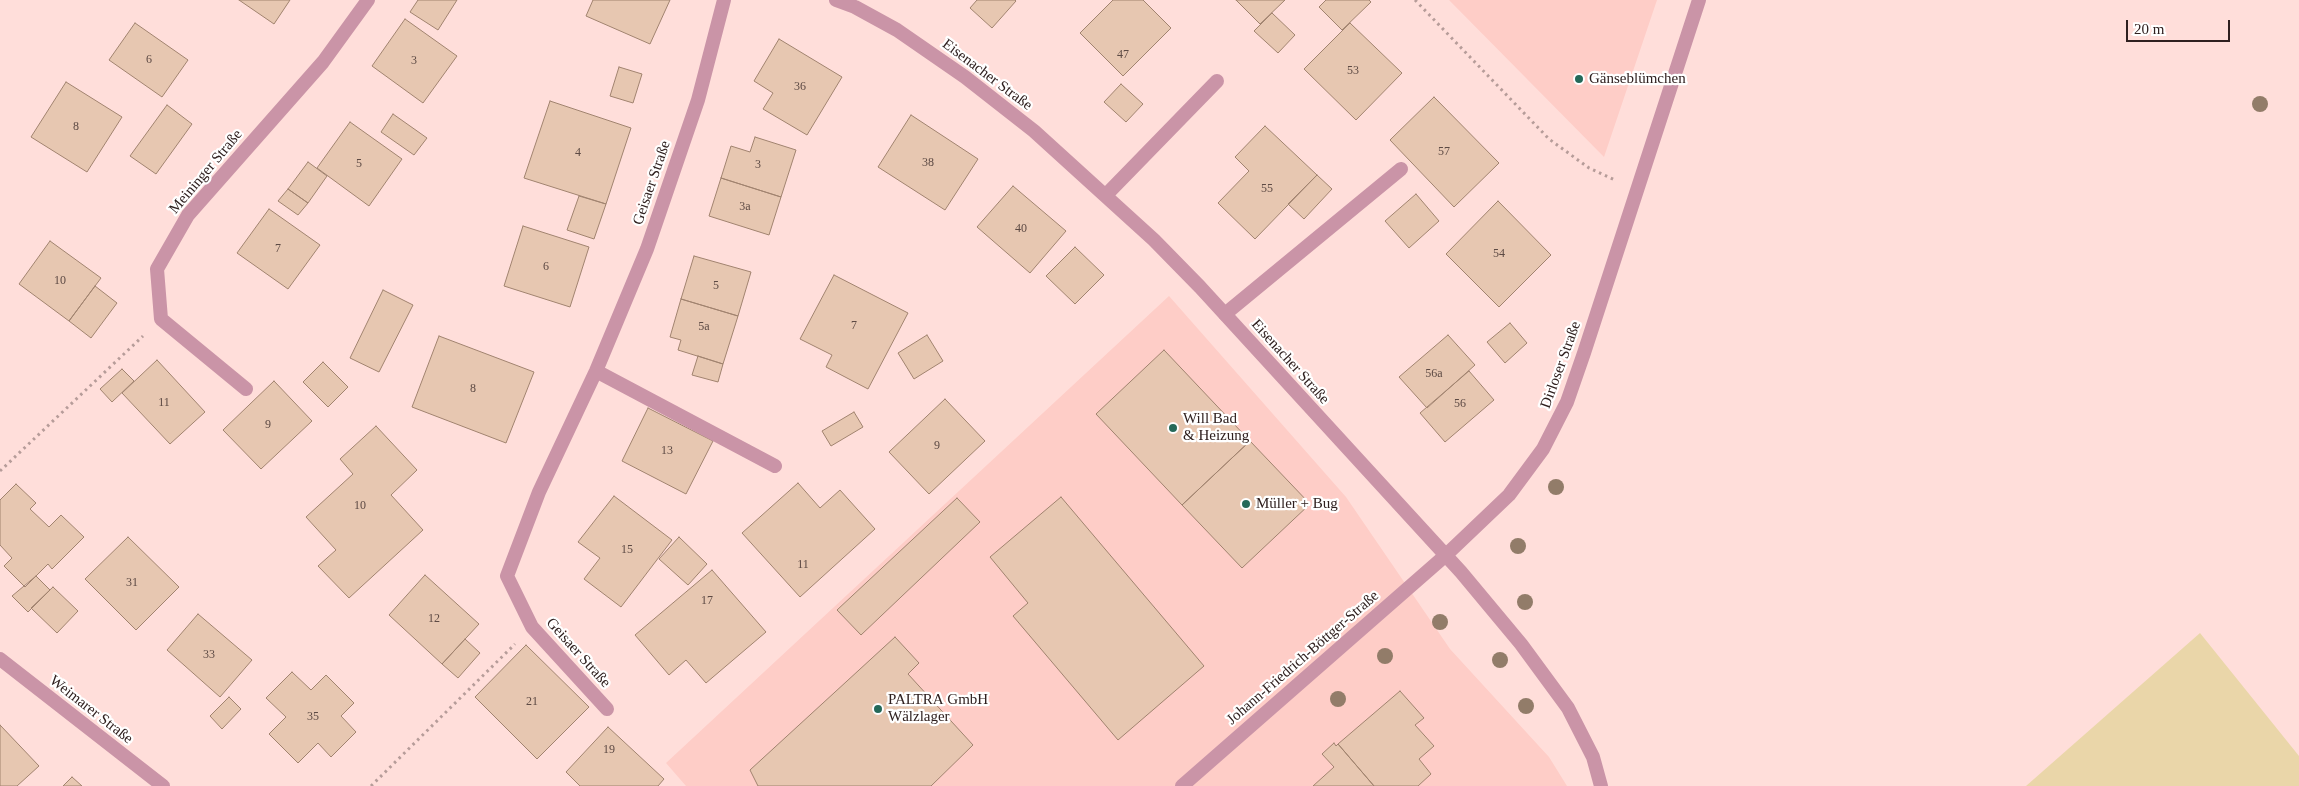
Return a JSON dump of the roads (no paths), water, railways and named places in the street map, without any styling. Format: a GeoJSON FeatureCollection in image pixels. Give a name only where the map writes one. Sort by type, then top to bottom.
{"type":"FeatureCollection","features":[{"type":"Feature","properties":{"kind":"street","name":"Meininger Straße"},"geometry":{"type":"LineString","coordinates":[[246,389],[161,319],[157,269],[188,215],[323,62],[368,0]]}},
{"type":"Feature","properties":{"kind":"street","name":"Geisaer Straße"},"geometry":{"type":"LineString","coordinates":[[607,709],[532,627],[507,576],[539,492],[596,371],[647,249],[698,100],[724,0]]}},
{"type":"Feature","properties":{"kind":"street","name":"Eisenacher Straße"},"geometry":{"type":"LineString","coordinates":[[836,0],[855,7],[896,30],[965,77],[1034,131],[1106,195],[1154,240],[1225,314],[1446,555]]}},
{"type":"Feature","properties":{"kind":"street","name":"Dirloser Straße"},"geometry":{"type":"LineString","coordinates":[[1446,555],[1509,495],[1543,449],[1567,402],[1699,0]]}},
{"type":"Feature","properties":{"kind":"street"},"geometry":{"type":"LineString","coordinates":[[1106,195],[1217,81]]}},
{"type":"Feature","properties":{"kind":"street"},"geometry":{"type":"LineString","coordinates":[[1225,314],[1401,169]]}},
{"type":"Feature","properties":{"kind":"street"},"geometry":{"type":"LineString","coordinates":[[596,371],[775,466]]}},
{"type":"Feature","properties":{"kind":"street"},"geometry":{"type":"LineString","coordinates":[[1446,555],[1521,644],[1568,708],[1593,757],[1601,786]]}},
{"type":"Feature","properties":{"kind":"street","name":"Johann-Friedrich-Böttger-Straße"},"geometry":{"type":"LineString","coordinates":[[1182,786],[1446,555]]}},
{"type":"Feature","properties":{"kind":"street","name":"Weimarer Straße"},"geometry":{"type":"LineString","coordinates":[[0,660],[163,786]]}},
{"type":"Feature","properties":{"kind":"place","name":"Gänseblümchen"},"geometry":{"type":"Point","coordinates":[1579,79]}},
{"type":"Feature","properties":{"kind":"place","name":"Will Bad & Heizung"},"geometry":{"type":"Point","coordinates":[1173,428]}},
{"type":"Feature","properties":{"kind":"place","name":"Müller + Bug"},"geometry":{"type":"Point","coordinates":[1246,504]}},
{"type":"Feature","properties":{"kind":"place","name":"PALTRA GmbH Wälzlager"},"geometry":{"type":"Point","coordinates":[878,709]}}]}
